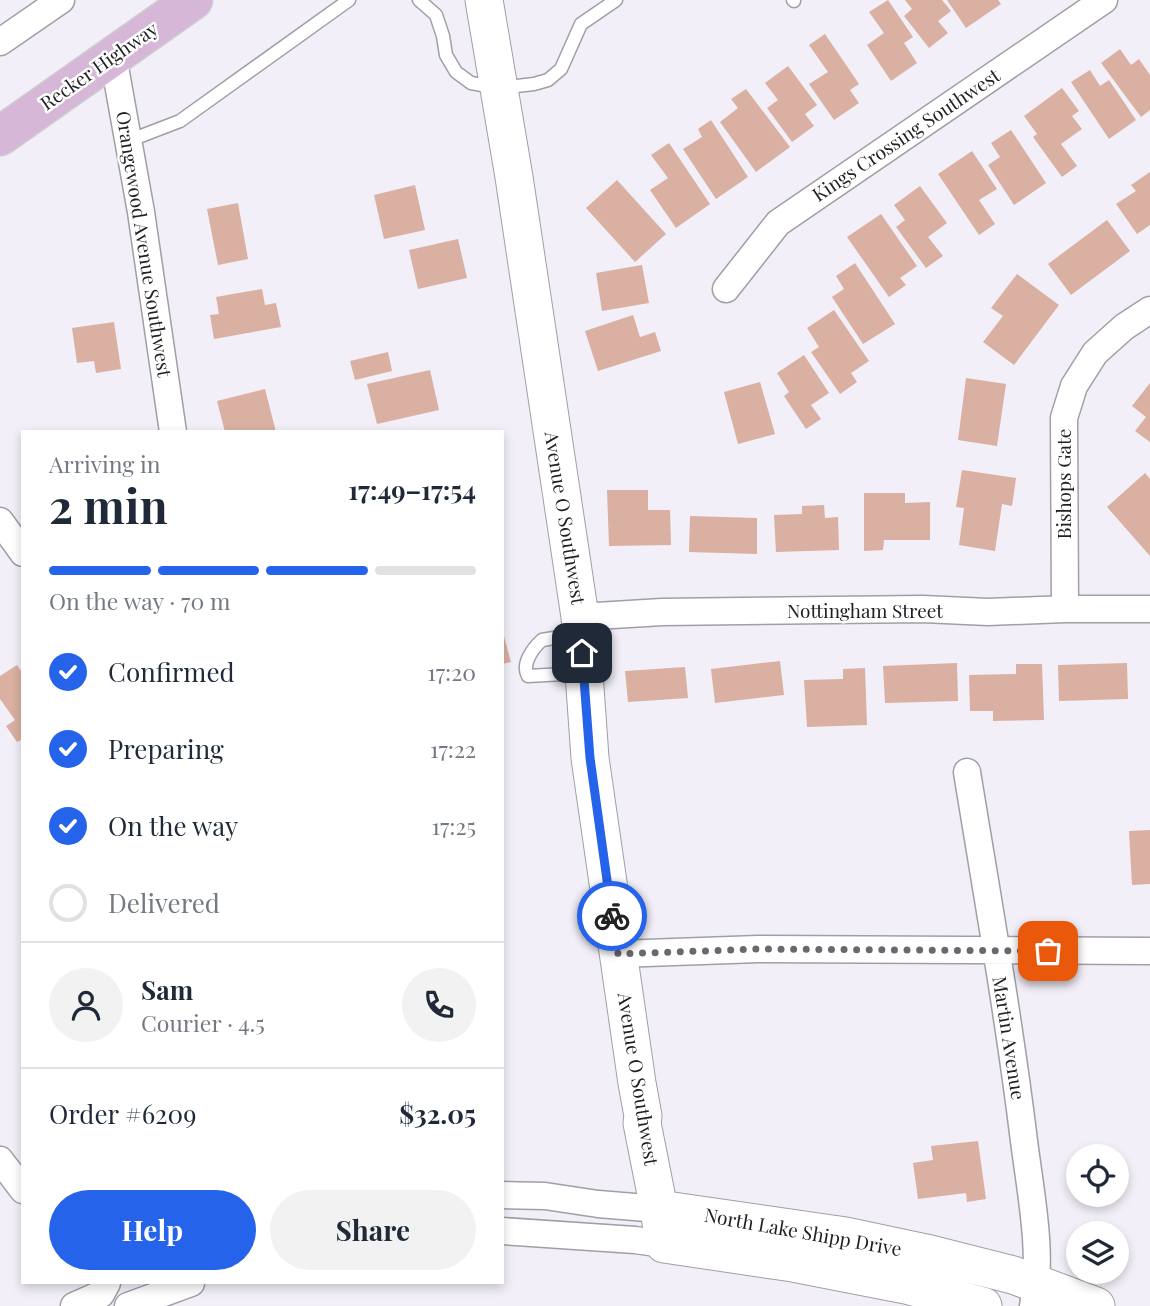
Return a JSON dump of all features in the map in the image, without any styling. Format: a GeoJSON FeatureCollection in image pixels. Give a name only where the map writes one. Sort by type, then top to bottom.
{"type":"FeatureCollection","features":[{"type":"Feature","properties":{"kind":"main road","name":"Recker Highway"},"geometry":{"type":"LineString","coordinates":[[1,132],[193,0]]}},
{"type":"Feature","properties":{"kind":"street"},"geometry":{"type":"LineString","coordinates":[[0,42],[61,0]]}},
{"type":"Feature","properties":{"kind":"street","name":"Avenue O Southwest"},"geometry":{"type":"LineString","coordinates":[[484,0],[514,177],[580,625],[590,758],[642,1123],[664,1244]]}},
{"type":"Feature","properties":{"kind":"street","name":"Kings Crossing Southwest"},"geometry":{"type":"LineString","coordinates":[[726,289],[778,223],[1104,0]]}},
{"type":"Feature","properties":{"kind":"street","name":"Orangewood Avenue Southwest"},"geometry":{"type":"LineString","coordinates":[[113,56],[141,212],[173,430]]}},
{"type":"Feature","properties":{"kind":"street","name":"Bishops Gate"},"geometry":{"type":"LineString","coordinates":[[1065,609],[1064,418],[1074,386],[1095,353],[1124,327],[1150,310]]}},
{"type":"Feature","properties":{"kind":"street"},"geometry":{"type":"LineString","coordinates":[[0,521],[21,550]]}},
{"type":"Feature","properties":{"kind":"street","name":"Nottingham Street"},"geometry":{"type":"LineString","coordinates":[[580,625],[662,612],[1150,609]]}},
{"type":"Feature","properties":{"kind":"street","name":"Martin Avenue"},"geometry":{"type":"LineString","coordinates":[[967,772],[1034,1215],[1035,1295]]}},
{"type":"Feature","properties":{"kind":"street"},"geometry":{"type":"LineString","coordinates":[[618,954],[758,949],[1143,953]]}},
{"type":"Feature","properties":{"kind":"street"},"geometry":{"type":"LineString","coordinates":[[0,1160],[21,1187]]}},
{"type":"Feature","properties":{"kind":"street","name":"North Lake Shipp Drive"},"geometry":{"type":"LineString","coordinates":[[504,1195],[545,1196],[659,1209],[846,1236],[926,1253],[1013,1276],[1035,1295],[1096,1306]]}},
{"type":"Feature","properties":{"kind":"street","name":"North Lake Shipp Drive"},"geometry":{"type":"LineString","coordinates":[[504,1231],[635,1240],[793,1263],[906,1285],[983,1306]]}},
{"type":"Feature","properties":{"kind":"street"},"geometry":{"type":"LineString","coordinates":[[128,1306],[188,1284]]}},
{"type":"Feature","properties":{"kind":"street"},"geometry":{"type":"LineString","coordinates":[[75,1306],[105,1291]]}},
{"type":"Feature","properties":{"kind":"lane"},"geometry":{"type":"LineString","coordinates":[[128,141],[180,121],[349,0]]}},
{"type":"Feature","properties":{"kind":"lane"},"geometry":{"type":"LineString","coordinates":[[419,0],[436,15],[446,55],[456,72],[471,83],[499,88],[548,80],[561,69],[581,24],[616,0]]}},
{"type":"Feature","properties":{"kind":"lane"},"geometry":{"type":"LineString","coordinates":[[580,625],[542,640],[531,652],[525,671],[528,676],[584,673]]}},
{"type":"Feature","properties":{"kind":"building"},"geometry":{"type":"Polygon","coordinates":[[[888,0],[913,37],[904,43],[917,63],[891,81],[867,45],[884,33],[869,12],[888,0]]]}},
{"type":"Feature","properties":{"kind":"building"},"geometry":{"type":"Polygon","coordinates":[[[905,0],[942,0],[951,11],[938,21],[948,33],[929,48],[904,16],[912,9],[905,0]]]}},
{"type":"Feature","properties":{"kind":"building"},"geometry":{"type":"Polygon","coordinates":[[[947,0],[998,0],[1001,4],[966,28],[947,0]]]}},
{"type":"Feature","properties":{"kind":"building"},"geometry":{"type":"Polygon","coordinates":[[[825,34],[859,84],[850,90],[859,103],[834,120],[809,84],[828,72],[809,45],[825,34]]]}},
{"type":"Feature","properties":{"kind":"building"},"geometry":{"type":"Polygon","coordinates":[[[1120,49],[1131,65],[1139,59],[1150,75],[1150,110],[1141,117],[1101,63],[1120,49]]]}},
{"type":"Feature","properties":{"kind":"building"},"geometry":{"type":"Polygon","coordinates":[[[788,66],[817,105],[805,114],[814,126],[792,142],[767,108],[778,100],[765,83],[788,66]]]}},
{"type":"Feature","properties":{"kind":"building"},"geometry":{"type":"Polygon","coordinates":[[[1090,70],[1100,86],[1109,80],[1136,120],[1109,139],[1071,82],[1090,70]]]}},
{"type":"Feature","properties":{"kind":"building"},"geometry":{"type":"Polygon","coordinates":[[[1062,88],[1079,111],[1072,116],[1082,129],[1061,144],[1077,166],[1062,177],[1033,137],[1037,134],[1024,116],[1062,88]]]}},
{"type":"Feature","properties":{"kind":"building"},"geometry":{"type":"Polygon","coordinates":[[[746,89],[790,147],[756,172],[720,122],[738,108],[731,99],[746,89]]]}},
{"type":"Feature","properties":{"kind":"building"},"geometry":{"type":"Polygon","coordinates":[[[711,120],[748,177],[716,199],[683,149],[702,137],[698,129],[711,120]]]}},
{"type":"Feature","properties":{"kind":"building"},"geometry":{"type":"Polygon","coordinates":[[[1011,130],[1046,183],[1014,205],[988,165],[1000,157],[991,143],[1011,130]]]}},
{"type":"Feature","properties":{"kind":"building"},"geometry":{"type":"Polygon","coordinates":[[[669,143],[710,204],[676,228],[650,190],[668,178],[651,155],[669,143]]]}},
{"type":"Feature","properties":{"kind":"building"},"geometry":{"type":"Polygon","coordinates":[[[972,151],[997,189],[979,200],[995,224],[979,235],[938,174],[972,151]]]}},
{"type":"Feature","properties":{"kind":"building"},"geometry":{"type":"Polygon","coordinates":[[[1150,172],[1150,225],[1137,234],[1116,204],[1136,191],[1131,185],[1150,172]]]}},
{"type":"Feature","properties":{"kind":"building"},"geometry":{"type":"Polygon","coordinates":[[[617,180],[666,234],[635,262],[586,208],[617,180]]]}},
{"type":"Feature","properties":{"kind":"building"},"geometry":{"type":"Polygon","coordinates":[[[415,185],[425,230],[384,239],[374,195],[415,185]]]}},
{"type":"Feature","properties":{"kind":"building"},"geometry":{"type":"Polygon","coordinates":[[[920,186],[947,223],[928,237],[943,256],[926,268],[896,227],[905,220],[894,205],[920,186]]]}},
{"type":"Feature","properties":{"kind":"building"},"geometry":{"type":"Polygon","coordinates":[[[238,203],[248,259],[218,265],[207,209],[238,203]]]}},
{"type":"Feature","properties":{"kind":"building"},"geometry":{"type":"Polygon","coordinates":[[[881,214],[917,266],[900,278],[906,285],[889,297],[847,237],[881,214]]]}},
{"type":"Feature","properties":{"kind":"building"},"geometry":{"type":"Polygon","coordinates":[[[1107,220],[1130,251],[1071,295],[1048,264],[1107,220]]]}},
{"type":"Feature","properties":{"kind":"building"},"geometry":{"type":"Polygon","coordinates":[[[458,239],[467,278],[418,289],[409,250],[458,239]]]}},
{"type":"Feature","properties":{"kind":"building"},"geometry":{"type":"Polygon","coordinates":[[[855,263],[895,324],[863,344],[832,297],[844,289],[836,276],[855,263]]]}},
{"type":"Feature","properties":{"kind":"building"},"geometry":{"type":"Polygon","coordinates":[[[642,265],[649,303],[602,311],[596,273],[642,265]]]}},
{"type":"Feature","properties":{"kind":"building"},"geometry":{"type":"Polygon","coordinates":[[[1017,274],[1059,305],[1014,365],[983,342],[1003,316],[991,308],[1017,274]]]}},
{"type":"Feature","properties":{"kind":"building"},"geometry":{"type":"Polygon","coordinates":[[[262,289],[265,305],[276,303],[281,327],[214,339],[210,315],[219,314],[216,297],[262,289]]]}},
{"type":"Feature","properties":{"kind":"building"},"geometry":{"type":"Polygon","coordinates":[[[834,310],[869,361],[851,373],[857,382],[840,394],[811,352],[819,347],[807,328],[834,310]]]}},
{"type":"Feature","properties":{"kind":"building"},"geometry":{"type":"Polygon","coordinates":[[[633,315],[640,337],[655,332],[661,351],[598,371],[585,331],[633,315]]]}},
{"type":"Feature","properties":{"kind":"building"},"geometry":{"type":"Polygon","coordinates":[[[114,322],[121,369],[96,373],[94,361],[77,363],[72,328],[114,322]]]}},
{"type":"Feature","properties":{"kind":"building"},"geometry":{"type":"Polygon","coordinates":[[[388,352],[392,371],[355,380],[350,361],[388,352]]]}},
{"type":"Feature","properties":{"kind":"building"},"geometry":{"type":"Polygon","coordinates":[[[804,355],[829,393],[811,405],[821,419],[806,429],[784,396],[789,392],[777,373],[804,355]]]}},
{"type":"Feature","properties":{"kind":"building"},"geometry":{"type":"Polygon","coordinates":[[[430,370],[439,410],[377,424],[367,384],[430,370]]]}},
{"type":"Feature","properties":{"kind":"building"},"geometry":{"type":"Polygon","coordinates":[[[966,378],[1006,384],[997,446],[958,440],[966,378]]]}},
{"type":"Feature","properties":{"kind":"building"},"geometry":{"type":"Polygon","coordinates":[[[760,382],[775,434],[738,444],[724,392],[760,382]]]}},
{"type":"Feature","properties":{"kind":"building"},"geometry":{"type":"Polygon","coordinates":[[[1150,383],[1150,442],[1135,431],[1146,417],[1132,406],[1150,383]]]}},
{"type":"Feature","properties":{"kind":"building"},"geometry":{"type":"Polygon","coordinates":[[[265,389],[275,430],[224,430],[217,401],[265,389]]]}},
{"type":"Feature","properties":{"kind":"building"},"geometry":{"type":"Polygon","coordinates":[[[962,470],[1016,478],[1012,506],[1002,504],[995,551],[959,545],[964,508],[956,507],[962,470]]]}},
{"type":"Feature","properties":{"kind":"building"},"geometry":{"type":"Polygon","coordinates":[[[1145,473],[1150,479],[1150,556],[1107,507],[1145,473]]]}},
{"type":"Feature","properties":{"kind":"building"},"geometry":{"type":"Polygon","coordinates":[[[607,490],[648,490],[648,510],[670,510],[671,545],[609,546],[607,490]]]}},
{"type":"Feature","properties":{"kind":"building"},"geometry":{"type":"Polygon","coordinates":[[[864,493],[905,493],[905,503],[930,502],[930,540],[884,540],[883,550],[864,551],[864,493]]]}},
{"type":"Feature","properties":{"kind":"building"},"geometry":{"type":"Polygon","coordinates":[[[824,505],[825,518],[838,517],[839,550],[776,552],[774,515],[802,514],[802,506],[824,505]]]}},
{"type":"Feature","properties":{"kind":"building"},"geometry":{"type":"Polygon","coordinates":[[[690,516],[757,518],[757,554],[689,552],[690,516]]]}},
{"type":"Feature","properties":{"kind":"building"},"geometry":{"type":"Polygon","coordinates":[[[504,636],[511,662],[504,664],[504,636]]]}},
{"type":"Feature","properties":{"kind":"building"},"geometry":{"type":"Polygon","coordinates":[[[780,661],[784,695],[715,703],[711,669],[780,661]]]}},
{"type":"Feature","properties":{"kind":"building"},"geometry":{"type":"Polygon","coordinates":[[[957,663],[958,701],[885,703],[883,666],[957,663]]]}},
{"type":"Feature","properties":{"kind":"building"},"geometry":{"type":"Polygon","coordinates":[[[1127,663],[1128,699],[1059,701],[1058,665],[1127,663]]]}},
{"type":"Feature","properties":{"kind":"building"},"geometry":{"type":"Polygon","coordinates":[[[1016,664],[1042,664],[1044,720],[993,721],[993,711],[970,711],[969,675],[1016,674],[1016,664]]]}},
{"type":"Feature","properties":{"kind":"building"},"geometry":{"type":"Polygon","coordinates":[[[17,665],[21,671],[21,740],[17,742],[6,726],[15,720],[0,699],[0,676],[17,665]]]}},
{"type":"Feature","properties":{"kind":"building"},"geometry":{"type":"Polygon","coordinates":[[[685,667],[688,698],[628,702],[625,671],[685,667]]]}},
{"type":"Feature","properties":{"kind":"building"},"geometry":{"type":"Polygon","coordinates":[[[865,668],[867,725],[807,727],[804,680],[843,679],[843,669],[865,668]]]}},
{"type":"Feature","properties":{"kind":"building"},"geometry":{"type":"Polygon","coordinates":[[[1150,830],[1150,884],[1132,885],[1129,831],[1150,830]]]}},
{"type":"Feature","properties":{"kind":"building"},"geometry":{"type":"Polygon","coordinates":[[[978,1141],[986,1199],[967,1202],[966,1193],[918,1199],[913,1163],[933,1160],[931,1146],[978,1141]]]}},
{"type":"Feature","properties":{"kind":"way so far"},"geometry":{"type":"LineString","coordinates":[[612,916],[618,954],[758,949],[1048,951]]}},
{"type":"Feature","properties":{"kind":"route"},"geometry":{"type":"LineString","coordinates":[[582,653],[590,758],[612,916]]}}]}
